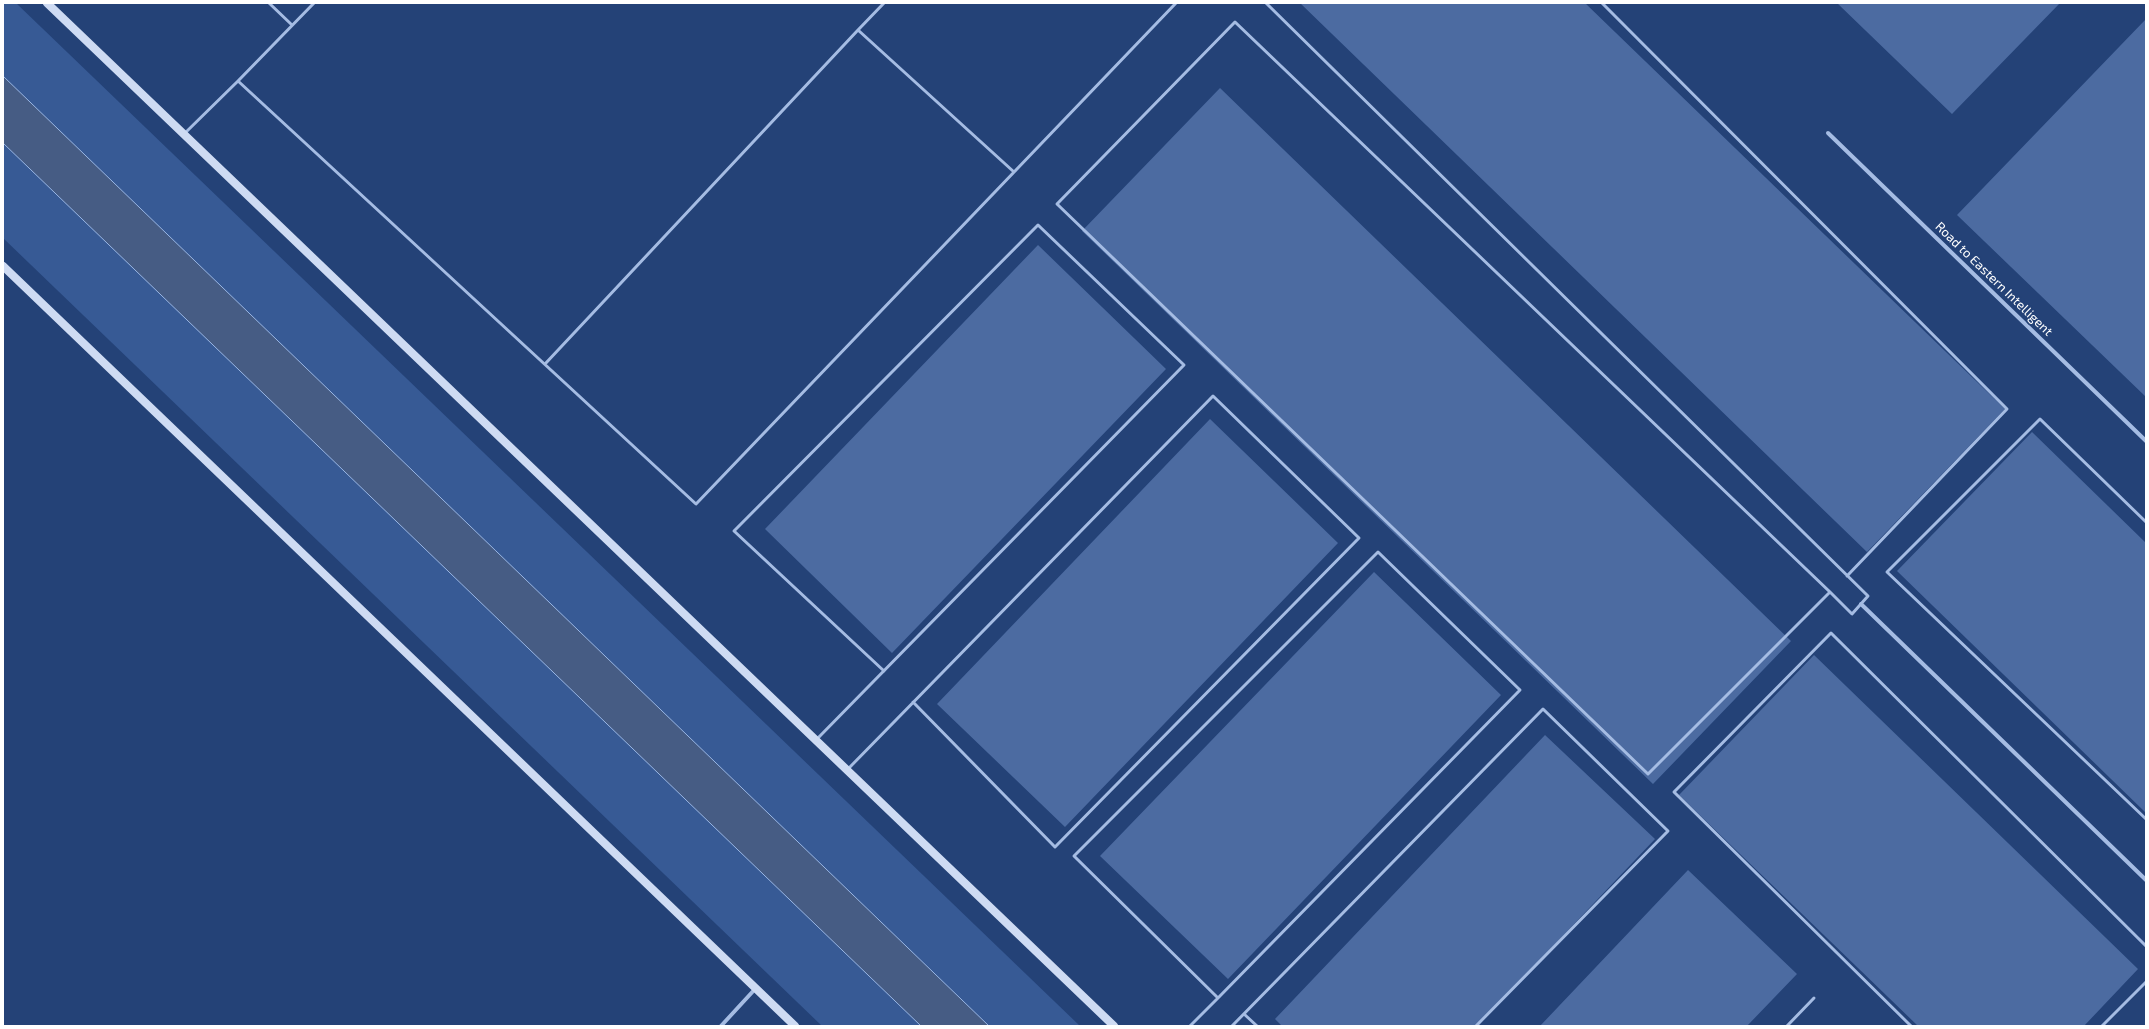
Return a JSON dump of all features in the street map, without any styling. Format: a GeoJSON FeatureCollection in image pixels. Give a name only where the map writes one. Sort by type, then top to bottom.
{"type":"FeatureCollection","features":[{"type":"Feature","properties":{"kind":"main road"},"geometry":{"type":"LineString","coordinates":[[47,3],[1114,1026]]}},
{"type":"Feature","properties":{"kind":"main road"},"geometry":{"type":"LineString","coordinates":[[3,266],[795,1026]]}},
{"type":"Feature","properties":{"kind":"street","name":"Road to Eastern Intelligent"},"geometry":{"type":"LineString","coordinates":[[1828,133],[2146,441]]}},
{"type":"Feature","properties":{"kind":"street"},"geometry":{"type":"LineString","coordinates":[[1861,604],[2146,880]]}},
{"type":"Feature","properties":{"kind":"street"},"geometry":{"type":"LineString","coordinates":[[721,1026],[756,988]]}},
{"type":"Feature","properties":{"kind":"lane"},"geometry":{"type":"LineString","coordinates":[[269,3],[292,25]]}},
{"type":"Feature","properties":{"kind":"lane"},"geometry":{"type":"LineString","coordinates":[[184,134],[314,3]]}},
{"type":"Feature","properties":{"kind":"lane"},"geometry":{"type":"LineString","coordinates":[[238,81],[696,504],[1176,3]]}},
{"type":"Feature","properties":{"kind":"lane"},"geometry":{"type":"LineString","coordinates":[[1266,3],[1868,596],[1852,614],[1830,592],[1235,22],[1057,204],[1648,774],[1830,592]]}},
{"type":"Feature","properties":{"kind":"lane"},"geometry":{"type":"LineString","coordinates":[[1602,3],[2007,409],[1846,576]]}},
{"type":"Feature","properties":{"kind":"lane"},"geometry":{"type":"LineString","coordinates":[[545,364],[881,4]]}},
{"type":"Feature","properties":{"kind":"lane"},"geometry":{"type":"LineString","coordinates":[[858,30],[1014,172]]}},
{"type":"Feature","properties":{"kind":"lane"},"geometry":{"type":"LineString","coordinates":[[816,740],[884,671],[1184,365],[1038,225],[734,531],[884,671]]}},
{"type":"Feature","properties":{"kind":"lane"},"geometry":{"type":"LineString","coordinates":[[846,770],[1213,396],[1359,538],[1055,847],[913,702]]}},
{"type":"Feature","properties":{"kind":"lane"},"geometry":{"type":"LineString","coordinates":[[2146,522],[2040,419],[1888,572],[2146,819]]}},
{"type":"Feature","properties":{"kind":"lane"},"geometry":{"type":"LineString","coordinates":[[1190,1026],[1218,998],[1520,690],[1378,552],[1074,856],[1218,998]]}},
{"type":"Feature","properties":{"kind":"lane"},"geometry":{"type":"LineString","coordinates":[[1911,1026],[1674,792],[1831,633],[2146,946]]}},
{"type":"Feature","properties":{"kind":"lane"},"geometry":{"type":"LineString","coordinates":[[1232,1026],[1542,709],[1668,831],[1476,1026]]}},
{"type":"Feature","properties":{"kind":"lane"},"geometry":{"type":"LineString","coordinates":[[2102,1026],[2146,982]]}},
{"type":"Feature","properties":{"kind":"lane"},"geometry":{"type":"LineString","coordinates":[[1787,1026],[1814,998]]}},
{"type":"Feature","properties":{"kind":"lane"},"geometry":{"type":"LineString","coordinates":[[1244,1014],[1257,1026]]}},
{"type":"Feature","properties":{"kind":"shaded area"},"geometry":{"type":"Polygon","coordinates":[[[3,3],[16,3],[1080,1026],[822,1026],[3,238],[3,3]]]}},
{"type":"Feature","properties":{"kind":"shaded area"},"geometry":{"type":"Polygon","coordinates":[[[3,76],[989,1026],[921,1026],[3,143],[3,76]]]}},
{"type":"Feature","properties":{"kind":"building"},"geometry":{"type":"Polygon","coordinates":[[[1300,3],[1585,3],[2005,409],[1867,552],[1300,3]]]}},
{"type":"Feature","properties":{"kind":"building"},"geometry":{"type":"Polygon","coordinates":[[[1837,3],[2060,3],[1952,114],[1837,3]]]}},
{"type":"Feature","properties":{"kind":"building"},"geometry":{"type":"Polygon","coordinates":[[[2146,19],[2146,397],[1957,215],[2146,19]]]}},
{"type":"Feature","properties":{"kind":"building"},"geometry":{"type":"Polygon","coordinates":[[[1220,88],[1791,641],[1653,784],[1082,231],[1220,88]]]}},
{"type":"Feature","properties":{"kind":"building"},"geometry":{"type":"Polygon","coordinates":[[[1038,245],[1166,369],[892,653],[765,529],[1038,245]]]}},
{"type":"Feature","properties":{"kind":"building"},"geometry":{"type":"Polygon","coordinates":[[[1210,419],[1338,543],[1065,827],[937,704],[1210,419]]]}},
{"type":"Feature","properties":{"kind":"building"},"geometry":{"type":"Polygon","coordinates":[[[2032,432],[2146,543],[2146,813],[1897,571],[2032,432]]]}},
{"type":"Feature","properties":{"kind":"building"},"geometry":{"type":"Polygon","coordinates":[[[1374,572],[1501,695],[1228,979],[1100,856],[1374,572]]]}},
{"type":"Feature","properties":{"kind":"building"},"geometry":{"type":"Polygon","coordinates":[[[1814,655],[2138,969],[2084,1026],[1918,1026],[1679,795],[1814,655]]]}},
{"type":"Feature","properties":{"kind":"building"},"geometry":{"type":"Polygon","coordinates":[[[1545,735],[1655,839],[1477,1026],[1282,1026],[1275,1019],[1545,735]]]}},
{"type":"Feature","properties":{"kind":"building"},"geometry":{"type":"Polygon","coordinates":[[[1688,870],[1797,974],[1747,1026],[1540,1026],[1688,870]]]}}]}
